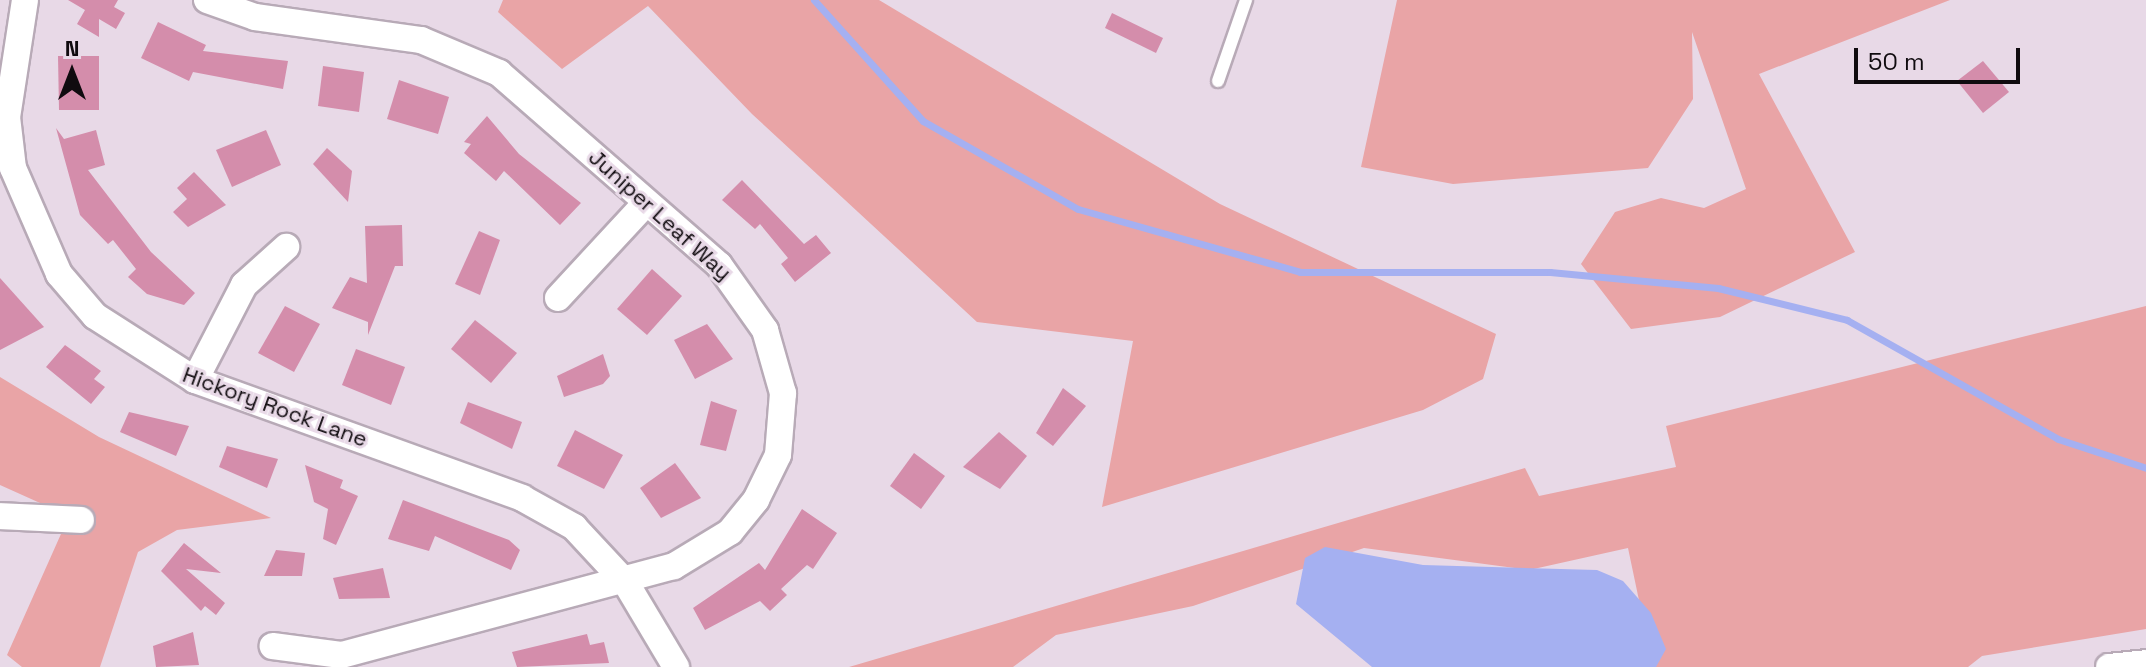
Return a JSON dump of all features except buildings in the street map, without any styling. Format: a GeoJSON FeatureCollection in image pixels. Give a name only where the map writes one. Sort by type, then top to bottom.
{"type":"FeatureCollection","features":[{"type":"Feature","properties":{"kind":"street","name":"Hickory Rock Lane"},"geometry":{"type":"LineString","coordinates":[[25,0],[7,117],[6,168],[68,284],[122,338],[195,380],[522,498],[574,527],[626,583],[676,667]]}},
{"type":"Feature","properties":{"kind":"street","name":"Juniper Leaf Way"},"geometry":{"type":"LineString","coordinates":[[207,0],[255,17],[379,32],[464,53],[527,94],[743,292],[778,369],[784,426],[770,474],[730,532],[674,566],[626,583],[341,655],[273,646]]}},
{"type":"Feature","properties":{"kind":"street"},"geometry":{"type":"LineString","coordinates":[[558,298],[646,203]]}},
{"type":"Feature","properties":{"kind":"street"},"geometry":{"type":"LineString","coordinates":[[195,380],[244,285],[286,247]]}},
{"type":"Feature","properties":{"kind":"street"},"geometry":{"type":"LineString","coordinates":[[0,516],[81,520]]}},
{"type":"Feature","properties":{"kind":"street"},"geometry":{"type":"LineString","coordinates":[[2109,667],[2146,663]]}},
{"type":"Feature","properties":{"kind":"lane"},"geometry":{"type":"LineString","coordinates":[[1218,81],[1246,0]]}},
{"type":"Feature","properties":{"kind":"shaded area"},"geometry":{"type":"Polygon","coordinates":[[[503,0],[879,0],[1220,204],[1496,334],[1483,379],[1423,410],[1102,507],[1133,341],[977,322],[752,114],[648,6],[562,69],[498,12],[503,0]]]}},
{"type":"Feature","properties":{"kind":"shaded area"},"geometry":{"type":"Polygon","coordinates":[[[1397,0],[1950,0],[1759,74],[1855,252],[1720,317],[1631,329],[1581,264],[1615,212],[1661,198],[1704,208],[1746,189],[1692,32],[1693,99],[1648,168],[1453,184],[1361,167],[1397,0]]]}},
{"type":"Feature","properties":{"kind":"shaded area"},"geometry":{"type":"Polygon","coordinates":[[[2146,306],[2146,629],[1982,656],[1968,667],[1653,667],[1628,548],[1529,570],[1364,548],[1193,606],[1056,635],[1013,667],[849,667],[1525,468],[1539,496],[1676,467],[1666,426],[2146,306]]]}},
{"type":"Feature","properties":{"kind":"shaded area"},"geometry":{"type":"Polygon","coordinates":[[[0,377],[99,437],[271,518],[177,530],[138,552],[100,667],[22,667],[7,655],[69,516],[0,485],[0,377]]]}},
{"type":"Feature","properties":{"kind":"water"},"geometry":{"type":"Polygon","coordinates":[[[1325,547],[1423,565],[1597,570],[1623,581],[1651,613],[1666,649],[1656,667],[1372,667],[1296,604],[1305,558],[1325,547]]]}},
{"type":"Feature","properties":{"kind":"waterway"},"geometry":{"type":"LineString","coordinates":[[814,0],[923,121],[1078,209],[1300,272],[1550,272],[1718,288],[1847,320],[2058,439],[2146,468]]}}]}
